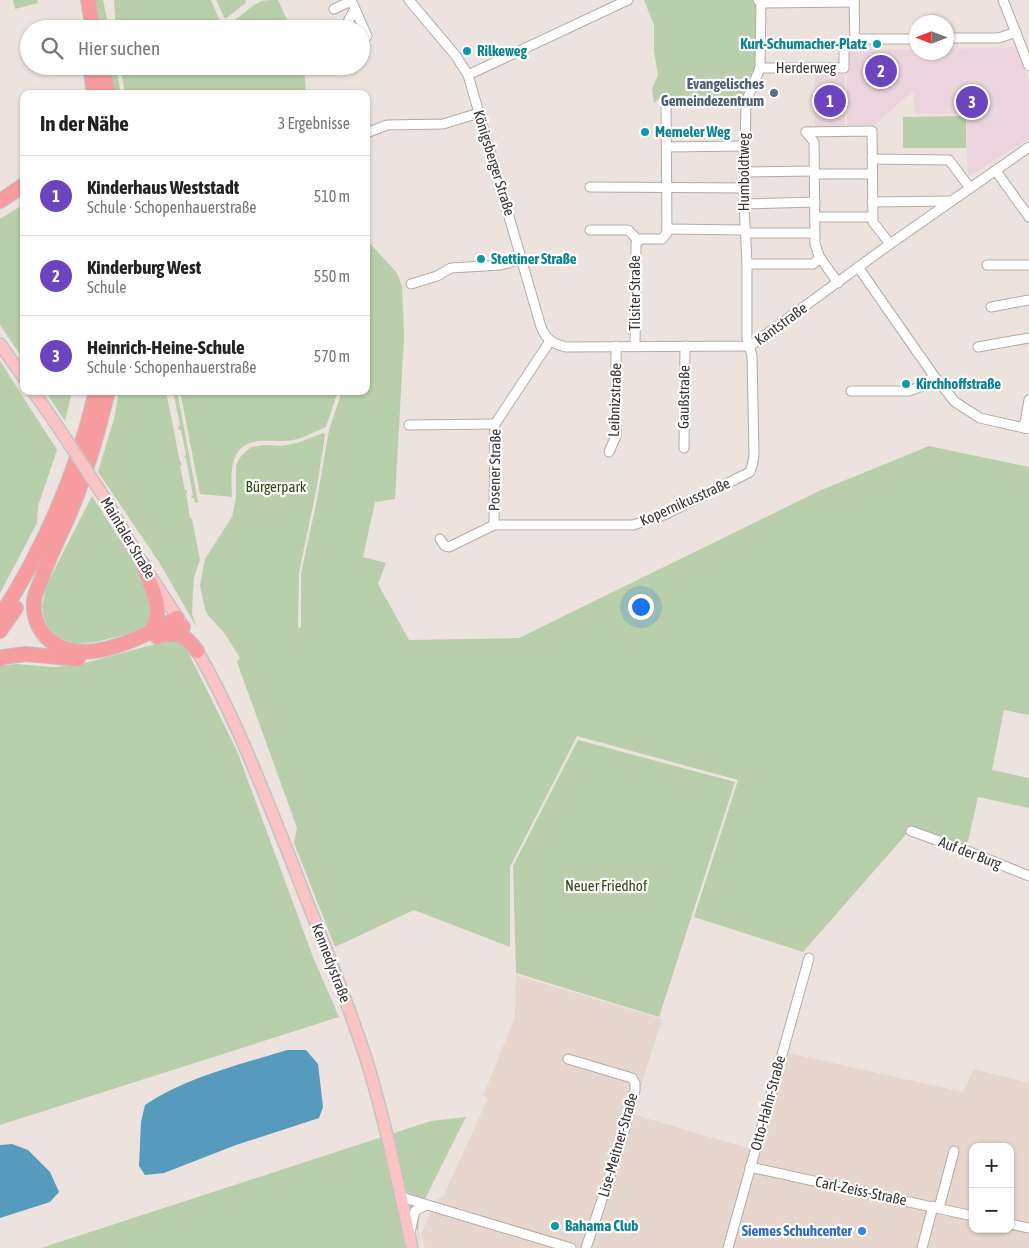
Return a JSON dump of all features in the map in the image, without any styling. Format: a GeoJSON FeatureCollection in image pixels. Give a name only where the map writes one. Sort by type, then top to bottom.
{"type":"FeatureCollection","features":[{"type":"Feature","properties":{"kind":"highway"},"geometry":{"type":"LineString","coordinates":[[83,0],[84,20]]}},
{"type":"Feature","properties":{"kind":"highway"},"geometry":{"type":"LineString","coordinates":[[88,0],[91,20]]}},
{"type":"Feature","properties":{"kind":"highway"},"geometry":{"type":"LineString","coordinates":[[91,75],[93,90]]}},
{"type":"Feature","properties":{"kind":"highway"},"geometry":{"type":"LineString","coordinates":[[105,75],[107,90]]}},
{"type":"Feature","properties":{"kind":"highway"},"geometry":{"type":"LineString","coordinates":[[0,201],[20,188]]}},
{"type":"Feature","properties":{"kind":"highway"},"geometry":{"type":"LineString","coordinates":[[0,209],[20,196]]}},
{"type":"Feature","properties":{"kind":"highway"},"geometry":{"type":"LineString","coordinates":[[0,615],[10,602],[41,545],[57,510],[86,430],[95,395]]}},
{"type":"Feature","properties":{"kind":"highway"},"geometry":{"type":"LineString","coordinates":[[107,395],[79,490],[35,596],[34,607],[38,626],[50,640],[68,650],[87,651],[128,643],[152,635],[174,634],[180,634],[190,641],[197,650]]}},
{"type":"Feature","properties":{"kind":"highway"},"geometry":{"type":"LineString","coordinates":[[0,632],[56,543]]}},
{"type":"Feature","properties":{"kind":"highway"},"geometry":{"type":"LineString","coordinates":[[142,563],[158,613],[152,635]]}},
{"type":"Feature","properties":{"kind":"highway"},"geometry":{"type":"LineString","coordinates":[[0,659],[26,654],[79,659],[101,655],[180,622]]}},
{"type":"Feature","properties":{"kind":"main road"},"geometry":{"type":"LineString","coordinates":[[0,344],[20,372]]}},
{"type":"Feature","properties":{"kind":"main road","name":"Maintaler Straße"},"geometry":{"type":"LineString","coordinates":[[36,395],[104,497],[142,563],[197,650],[216,687]]}},
{"type":"Feature","properties":{"kind":"main road","name":"Kennedystraße"},"geometry":{"type":"LineString","coordinates":[[216,687],[270,807],[344,994],[368,1064],[412,1248]]}},
{"type":"Feature","properties":{"kind":"street","name":"Königsberger Straße"},"geometry":{"type":"LineString","coordinates":[[409,0],[456,56],[468,76],[541,327],[544,335],[550,341]]}},
{"type":"Feature","properties":{"kind":"street"},"geometry":{"type":"LineString","coordinates":[[468,76],[628,0]]}},
{"type":"Feature","properties":{"kind":"street"},"geometry":{"type":"LineString","coordinates":[[1003,0],[1029,66]]}},
{"type":"Feature","properties":{"kind":"street"},"geometry":{"type":"LineString","coordinates":[[760,1],[854,1],[854,39],[909,39]]}},
{"type":"Feature","properties":{"kind":"street","name":"Humboldtweg"},"geometry":{"type":"LineString","coordinates":[[750,346],[747,338],[744,146],[746,102],[760,68],[760,1]]}},
{"type":"Feature","properties":{"kind":"street"},"geometry":{"type":"LineString","coordinates":[[334,9],[352,3]]}},
{"type":"Feature","properties":{"kind":"street"},"geometry":{"type":"LineString","coordinates":[[347,20],[352,3]]}},
{"type":"Feature","properties":{"kind":"street"},"geometry":{"type":"LineString","coordinates":[[352,3],[360,20]]}},
{"type":"Feature","properties":{"kind":"street"},"geometry":{"type":"LineString","coordinates":[[954,38],[999,38],[1016,32]]}},
{"type":"Feature","properties":{"kind":"street","name":"Herderweg"},"geometry":{"type":"LineString","coordinates":[[760,68],[844,68],[844,46],[855,45],[854,39]]}},
{"type":"Feature","properties":{"kind":"street"},"geometry":{"type":"LineString","coordinates":[[668,230],[667,147],[663,119],[666,102],[746,102]]}},
{"type":"Feature","properties":{"kind":"street"},"geometry":{"type":"LineString","coordinates":[[370,131],[387,125],[443,124],[479,114]]}},
{"type":"Feature","properties":{"kind":"street"},"geometry":{"type":"LineString","coordinates":[[838,283],[815,249],[814,142],[806,132],[872,131],[872,217],[873,222],[890,244]]}},
{"type":"Feature","properties":{"kind":"street"},"geometry":{"type":"LineString","coordinates":[[667,147],[744,146]]}},
{"type":"Feature","properties":{"kind":"street","name":"Kantstraße"},"geometry":{"type":"LineString","coordinates":[[550,341],[566,347],[750,346],[890,244],[1029,147]]}},
{"type":"Feature","properties":{"kind":"street"},"geometry":{"type":"LineString","coordinates":[[872,159],[949,160],[970,188]]}},
{"type":"Feature","properties":{"kind":"street"},"geometry":{"type":"LineString","coordinates":[[996,171],[1029,217]]}},
{"type":"Feature","properties":{"kind":"street"},"geometry":{"type":"LineString","coordinates":[[744,172],[872,174]]}},
{"type":"Feature","properties":{"kind":"street"},"geometry":{"type":"LineString","coordinates":[[590,187],[744,188]]}},
{"type":"Feature","properties":{"kind":"street"},"geometry":{"type":"LineString","coordinates":[[872,202],[952,201]]}},
{"type":"Feature","properties":{"kind":"street"},"geometry":{"type":"LineString","coordinates":[[744,204],[814,202]]}},
{"type":"Feature","properties":{"kind":"street"},"geometry":{"type":"LineString","coordinates":[[814,217],[872,217]]}},
{"type":"Feature","properties":{"kind":"street","name":"Tilsiter Straße"},"geometry":{"type":"LineString","coordinates":[[590,230],[628,230],[638,240],[662,239],[666,236],[668,230],[814,233]]}},
{"type":"Feature","properties":{"kind":"street","name":"Tilsiter Straße"},"geometry":{"type":"LineString","coordinates":[[635,346],[636,246],[638,240]]}},
{"type":"Feature","properties":{"kind":"street"},"geometry":{"type":"LineString","coordinates":[[747,264],[813,264],[820,258]]}},
{"type":"Feature","properties":{"kind":"street"},"geometry":{"type":"LineString","coordinates":[[411,284],[437,276],[451,268],[501,265],[522,259]]}},
{"type":"Feature","properties":{"kind":"street"},"geometry":{"type":"LineString","coordinates":[[987,265],[1029,265]]}},
{"type":"Feature","properties":{"kind":"street"},"geometry":{"type":"LineString","coordinates":[[858,267],[934,376],[955,402],[968,412],[988,420],[1026,428],[1029,400]]}},
{"type":"Feature","properties":{"kind":"street"},"geometry":{"type":"LineString","coordinates":[[991,307],[1029,300]]}},
{"type":"Feature","properties":{"kind":"street"},"geometry":{"type":"LineString","coordinates":[[978,348],[1029,338]]}},
{"type":"Feature","properties":{"kind":"street","name":"Posener Straße"},"geometry":{"type":"LineString","coordinates":[[494,525],[495,424],[550,341]]}},
{"type":"Feature","properties":{"kind":"street","name":"Leibnizstraße"},"geometry":{"type":"LineString","coordinates":[[609,452],[616,436],[616,346]]}},
{"type":"Feature","properties":{"kind":"street","name":"Gaußstraße"},"geometry":{"type":"LineString","coordinates":[[684,448],[685,346]]}},
{"type":"Feature","properties":{"kind":"street","name":"Kopernikusstraße"},"geometry":{"type":"LineString","coordinates":[[440,539],[445,546],[449,547],[494,525],[633,525],[664,515],[750,472],[754,454],[752,356],[750,346]]}},
{"type":"Feature","properties":{"kind":"street"},"geometry":{"type":"LineString","coordinates":[[851,391],[909,391],[916,389],[934,376]]}},
{"type":"Feature","properties":{"kind":"street"},"geometry":{"type":"LineString","coordinates":[[409,424],[495,424]]}},
{"type":"Feature","properties":{"kind":"street","name":"Auf der Burg"},"geometry":{"type":"LineString","coordinates":[[911,831],[1029,876]]}},
{"type":"Feature","properties":{"kind":"street","name":"Otto-Hahn-Straße"},"geometry":{"type":"LineString","coordinates":[[728,1248],[809,958]]}},
{"type":"Feature","properties":{"kind":"street","name":"Lise-Meitner-Straße"},"geometry":{"type":"LineString","coordinates":[[568,1059],[632,1078],[635,1083],[635,1090],[621,1142],[586,1248]]}},
{"type":"Feature","properties":{"kind":"street"},"geometry":{"type":"LineString","coordinates":[[922,1248],[954,1151]]}},
{"type":"Feature","properties":{"kind":"street","name":"Carl-Zeiss-Straße"},"geometry":{"type":"LineString","coordinates":[[750,1167],[969,1215]]}},
{"type":"Feature","properties":{"kind":"street"},"geometry":{"type":"LineString","coordinates":[[401,1197],[550,1245],[571,1248]]}},
{"type":"Feature","properties":{"kind":"street"},"geometry":{"type":"LineString","coordinates":[[409,1234],[415,1211],[426,1205]]}},
{"type":"Feature","properties":{"kind":"street"},"geometry":{"type":"LineString","coordinates":[[1014,1225],[1029,1228]]}},
{"type":"Feature","properties":{"kind":"shaded area"},"geometry":{"type":"Polygon","coordinates":[[[1015,47],[1029,80],[1029,139],[968,177],[966,114],[915,113],[913,91],[873,126],[847,125],[847,51],[909,49],[909,60],[954,60],[954,49],[1015,47]]]}},
{"type":"Feature","properties":{"kind":"shaded area"},"geometry":{"type":"Polygon","coordinates":[[[815,74],[845,74],[845,129],[815,129],[815,74]]]}},
{"type":"Feature","properties":{"kind":"shaded area"},"geometry":{"type":"Polygon","coordinates":[[[516,975],[662,1019],[632,1114],[758,1151],[784,1052],[963,1092],[974,1069],[1029,1083],[1029,1248],[425,1248],[421,1234],[437,1198],[442,1199],[488,1098],[483,1096],[515,1017],[516,975]]]}},
{"type":"Feature","properties":{"kind":"green space"},"geometry":{"type":"Polygon","coordinates":[[[13,0],[37,0],[38,3],[15,9],[13,0]]]}},
{"type":"Feature","properties":{"kind":"green space"},"geometry":{"type":"Polygon","coordinates":[[[91,0],[103,0],[107,20],[95,20],[91,0]]]}},
{"type":"Feature","properties":{"kind":"green space"},"geometry":{"type":"Polygon","coordinates":[[[114,0],[211,0],[219,20],[115,20],[114,0]]]}},
{"type":"Feature","properties":{"kind":"green space"},"geometry":{"type":"Polygon","coordinates":[[[216,0],[245,0],[246,3],[225,19],[216,0]]]}},
{"type":"Feature","properties":{"kind":"green space"},"geometry":{"type":"Polygon","coordinates":[[[278,0],[287,20],[234,20],[262,1],[278,0]]]}},
{"type":"Feature","properties":{"kind":"green space"},"geometry":{"type":"Polygon","coordinates":[[[644,0],[754,0],[758,4],[757,70],[743,99],[660,98],[654,103],[652,89],[658,75],[654,52],[654,25],[644,0]]]}},
{"type":"Feature","properties":{"kind":"green space"},"geometry":{"type":"Polygon","coordinates":[[[110,75],[118,75],[120,90],[112,90],[110,75]]]}},
{"type":"Feature","properties":{"kind":"green space"},"geometry":{"type":"Polygon","coordinates":[[[122,75],[305,75],[306,90],[124,90],[122,75]]]}},
{"type":"Feature","properties":{"kind":"green space"},"geometry":{"type":"Polygon","coordinates":[[[966,116],[966,148],[903,148],[903,117],[966,116]]]}},
{"type":"Feature","properties":{"kind":"green space"},"geometry":{"type":"Polygon","coordinates":[[[20,206],[20,354],[0,325],[0,219],[20,206]]]}},
{"type":"Feature","properties":{"kind":"green space","name":"Bürgerpark"},"geometry":{"type":"Polygon","coordinates":[[[370,243],[397,273],[402,286],[404,337],[395,499],[375,502],[363,557],[386,563],[378,584],[409,640],[519,638],[819,491],[929,446],[1029,467],[1029,715],[1004,710],[992,770],[1029,778],[1029,808],[978,797],[966,850],[909,831],[803,952],[694,917],[738,780],[577,736],[510,867],[510,947],[414,910],[335,947],[294,843],[297,828],[237,662],[240,658],[225,634],[208,615],[200,585],[205,559],[232,517],[236,497],[236,465],[241,456],[251,447],[265,445],[281,446],[297,443],[323,433],[325,435],[317,486],[299,573],[298,628],[301,627],[301,573],[317,500],[329,430],[341,395],[370,395],[370,243]]]}},
{"type":"Feature","properties":{"kind":"green space"},"geometry":{"type":"Polygon","coordinates":[[[0,361],[57,450],[38,506],[37,523],[0,593],[0,361]]]}},
{"type":"Feature","properties":{"kind":"green space"},"geometry":{"type":"Polygon","coordinates":[[[48,395],[71,395],[65,421],[48,395]]]}},
{"type":"Feature","properties":{"kind":"green space"},"geometry":{"type":"Polygon","coordinates":[[[118,395],[167,395],[182,465],[180,466],[185,490],[187,490],[190,518],[192,519],[200,560],[194,577],[193,591],[192,614],[197,628],[159,562],[98,472],[114,419],[118,395]]]}},
{"type":"Feature","properties":{"kind":"green space"},"geometry":{"type":"Polygon","coordinates":[[[174,395],[178,395],[198,502],[195,503],[194,498],[191,496],[193,495],[184,456],[186,455],[181,430],[178,428],[180,425],[174,395]]]}},
{"type":"Feature","properties":{"kind":"green space"},"geometry":{"type":"Polygon","coordinates":[[[181,395],[337,395],[326,427],[297,439],[259,441],[249,443],[242,448],[237,454],[232,470],[232,497],[200,494],[181,395]]]}},
{"type":"Feature","properties":{"kind":"green space"},"geometry":{"type":"Polygon","coordinates":[[[92,496],[143,576],[152,605],[151,616],[146,625],[139,631],[96,642],[76,644],[59,638],[50,631],[44,618],[42,606],[47,584],[92,496]]]}},
{"type":"Feature","properties":{"kind":"green space"},"geometry":{"type":"Polygon","coordinates":[[[170,640],[177,641],[187,650],[237,751],[313,957],[339,1017],[0,1125],[0,666],[16,664],[54,667],[78,665],[170,640]]]}},
{"type":"Feature","properties":{"kind":"green space","name":"Neuer Friedhof"},"geometry":{"type":"Polygon","coordinates":[[[578,740],[735,782],[659,1017],[516,973],[513,866],[578,740]]]}},
{"type":"Feature","properties":{"kind":"green space"},"geometry":{"type":"Polygon","coordinates":[[[466,1117],[417,1215],[419,1219],[418,1231],[421,1248],[416,1225],[416,1218],[404,1242],[405,1248],[41,1248],[431,1121],[466,1117]]]}},
{"type":"Feature","properties":{"kind":"water"},"geometry":{"type":"Polygon","coordinates":[[[287,1050],[306,1050],[318,1064],[323,1107],[319,1118],[236,1145],[164,1173],[145,1175],[139,1166],[141,1122],[145,1105],[161,1095],[196,1079],[287,1050]]]}},
{"type":"Feature","properties":{"kind":"water"},"geometry":{"type":"Polygon","coordinates":[[[12,1144],[28,1150],[50,1172],[59,1192],[50,1202],[0,1218],[0,1145],[12,1144]]]}},
{"type":"Feature","properties":{"kind":"place","name":"Kurt-Schumacher-Platz"},"geometry":{"type":"Point","coordinates":[877,44]}},
{"type":"Feature","properties":{"kind":"place","name":"Rilkeweg"},"geometry":{"type":"Point","coordinates":[467,51]}},
{"type":"Feature","properties":{"kind":"place","name":"Kinderburg West"},"geometry":{"type":"Point","coordinates":[881,71]}},
{"type":"Feature","properties":{"kind":"place","name":"Evangelisches Gemeindezentrum"},"geometry":{"type":"Point","coordinates":[774,93]}},
{"type":"Feature","properties":{"kind":"place","name":"Kinderhaus Weststadt"},"geometry":{"type":"Point","coordinates":[830,101]}},
{"type":"Feature","properties":{"kind":"place","name":"Heinrich-Heine-Schule"},"geometry":{"type":"Point","coordinates":[972,102]}},
{"type":"Feature","properties":{"kind":"place","name":"Memeler Weg"},"geometry":{"type":"Point","coordinates":[645,132]}},
{"type":"Feature","properties":{"kind":"place","name":"Stettiner Straße"},"geometry":{"type":"Point","coordinates":[481,259]}},
{"type":"Feature","properties":{"kind":"place","name":"Kirchhoffstraße"},"geometry":{"type":"Point","coordinates":[906,384]}},
{"type":"Feature","properties":{"kind":"place","name":"Bahama Club"},"geometry":{"type":"Point","coordinates":[555,1226]}},
{"type":"Feature","properties":{"kind":"place","name":"Siemes Schuhcenter"},"geometry":{"type":"Point","coordinates":[862,1231]}}]}
